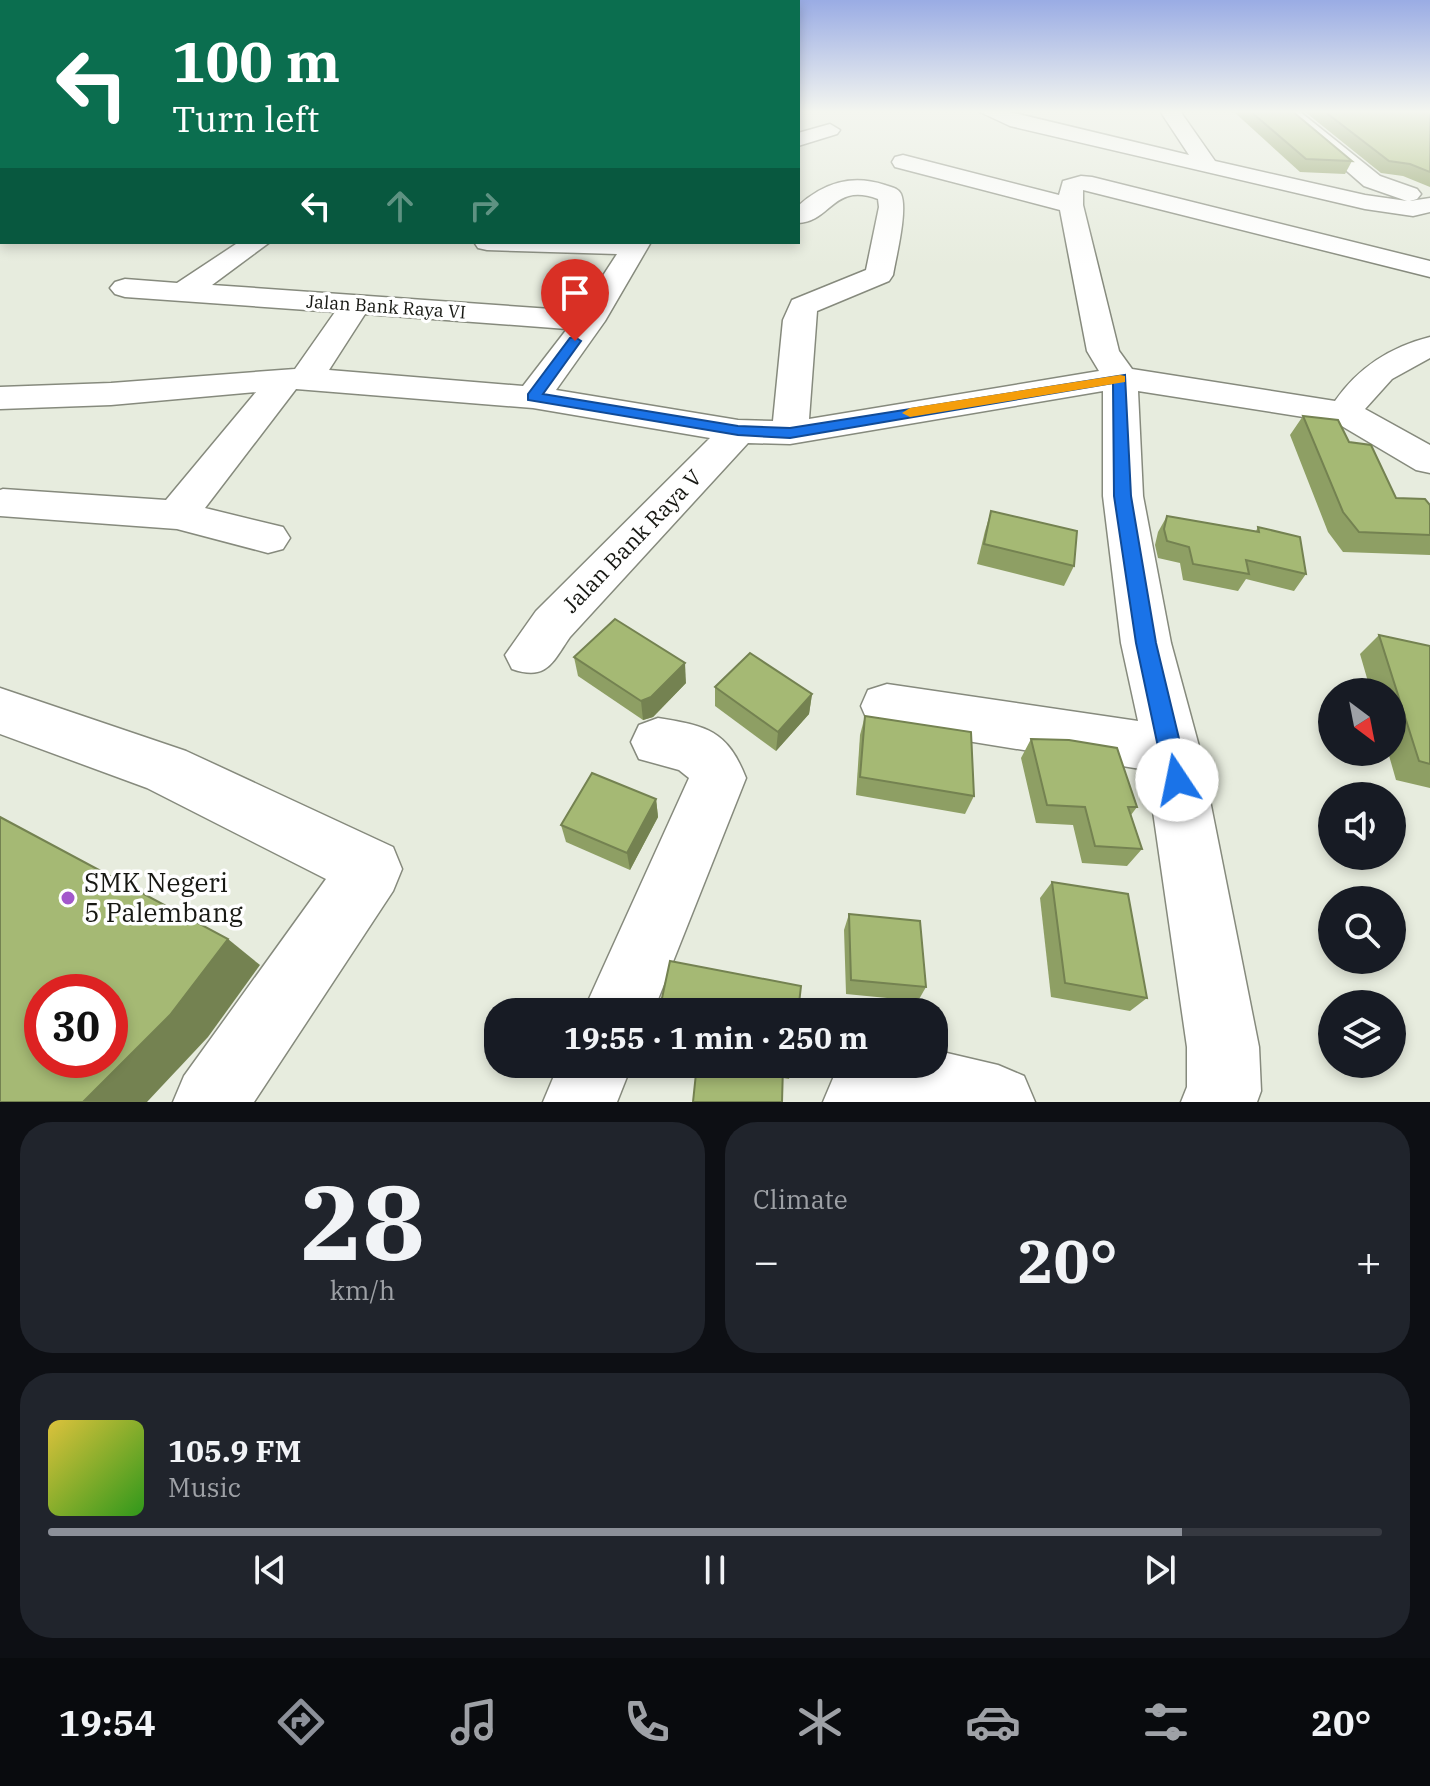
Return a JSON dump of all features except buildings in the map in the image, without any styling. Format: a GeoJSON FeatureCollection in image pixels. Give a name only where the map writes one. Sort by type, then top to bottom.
{"type":"FeatureCollection","features":[{"type":"Feature","properties":{"kind":"street"},"geometry":{"type":"LineString","coordinates":[[905,162],[1071,205]]}},
{"type":"Feature","properties":{"kind":"street"},"geometry":{"type":"LineString","coordinates":[[1195,162],[1391,207],[1413,209],[1430,205]]}},
{"type":"Feature","properties":{"kind":"street"},"geometry":{"type":"LineString","coordinates":[[1205,162],[1207,166]]}},
{"type":"Feature","properties":{"kind":"street"},"geometry":{"type":"LineString","coordinates":[[1349,162],[1372,181],[1413,195],[1430,205]]}},
{"type":"Feature","properties":{"kind":"street"},"geometry":{"type":"LineString","coordinates":[[1307,188],[1372,181]]}},
{"type":"Feature","properties":{"kind":"street"},"geometry":{"type":"LineString","coordinates":[[1218,1102],[1224,1091],[1226,1072],[1223,1047],[1172,750],[1146,643],[1123,496],[1120,378],[1103,351],[1071,205],[1071,186],[1092,184],[1430,269]]}},
{"type":"Feature","properties":{"kind":"street"},"geometry":{"type":"LineString","coordinates":[[790,433],[799,320],[803,306],[879,275],[891,207],[889,195],[851,186],[827,193],[801,216]]}},
{"type":"Feature","properties":{"kind":"street"},"geometry":{"type":"LineString","coordinates":[[182,293],[254,244]]}},
{"type":"Feature","properties":{"kind":"street"},"geometry":{"type":"LineString","coordinates":[[533,397],[589,321],[636,244]]}},
{"type":"Feature","properties":{"kind":"street","name":"Jalan Bank Raya VI"},"geometry":{"type":"LineString","coordinates":[[125,288],[589,321]]}},
{"type":"Feature","properties":{"kind":"street"},"geometry":{"type":"LineString","coordinates":[[177,515],[355,306]]}},
{"type":"Feature","properties":{"kind":"street"},"geometry":{"type":"LineString","coordinates":[[1345,413],[1369,379],[1387,366],[1430,347]]}},
{"type":"Feature","properties":{"kind":"street"},"geometry":{"type":"LineString","coordinates":[[0,398],[111,394],[296,378],[533,397],[738,431],[790,433],[1120,378],[1345,413],[1430,461]]}},
{"type":"Feature","properties":{"kind":"street","name":"Jalan Bank Raya V"},"geometry":{"type":"LineString","coordinates":[[530,655],[553,624],[738,431]]}},
{"type":"Feature","properties":{"kind":"street"},"geometry":{"type":"LineString","coordinates":[[3,503],[177,515],[268,538]]}},
{"type":"Feature","properties":{"kind":"street"},"geometry":{"type":"LineString","coordinates":[[887,706],[1172,750]]}},
{"type":"Feature","properties":{"kind":"street"},"geometry":{"type":"LineString","coordinates":[[0,711],[166,769],[371,869],[210,1102]]}},
{"type":"Feature","properties":{"kind":"street"},"geometry":{"type":"LineString","coordinates":[[624,998],[718,778],[712,760],[697,750],[658,742]]}},
{"type":"Feature","properties":{"kind":"street"},"geometry":{"type":"LineString","coordinates":[[580,1102],[590,1078]]}},
{"type":"Feature","properties":{"kind":"street"},"geometry":{"type":"LineString","coordinates":[[860,1102],[887,1080],[899,1079],[998,1102]]}},
{"type":"Feature","properties":{"kind":"slow traffic"},"geometry":{"type":"LineString","coordinates":[[910,413],[1120,379]]}},
{"type":"Feature","properties":{"kind":"place","name":"SMK Negeri 5 Palembang"},"geometry":{"type":"Point","coordinates":[68,898]}},
{"type":"Feature","properties":{"kind":"route"},"geometry":{"type":"LineString","coordinates":[[575,341],[533,397],[738,431],[790,433],[1120,378],[1123,496],[1146,643],[1177,780]]}}]}
